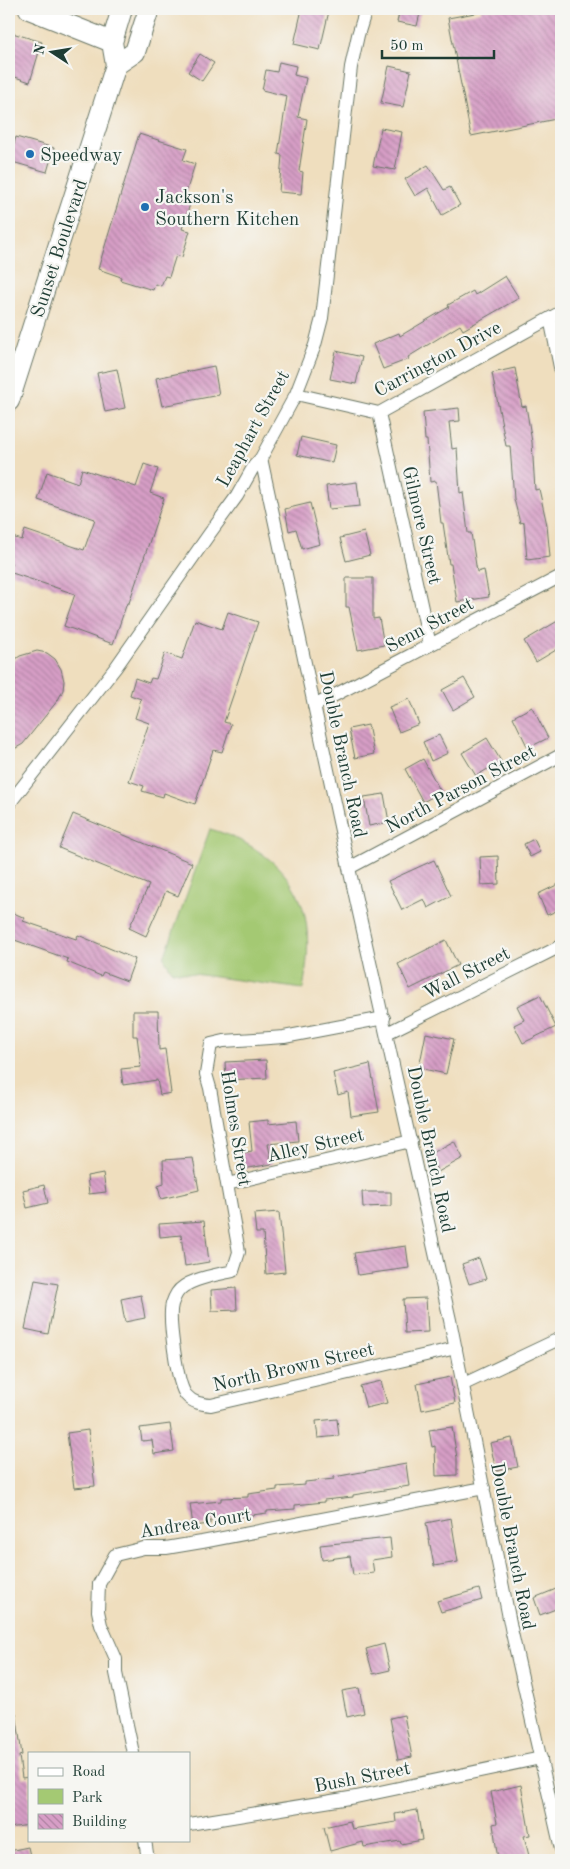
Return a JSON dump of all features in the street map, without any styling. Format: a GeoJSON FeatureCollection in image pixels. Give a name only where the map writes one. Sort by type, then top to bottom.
{"type":"FeatureCollection","features":[{"type":"Feature","properties":{"kind":"main road"},"geometry":{"type":"LineString","coordinates":[[29,9],[112,42]]}},
{"type":"Feature","properties":{"kind":"main road","name":"Sunset Boulevard"},"geometry":{"type":"LineString","coordinates":[[9,401],[14,364],[116,65],[112,42],[122,9]]}},
{"type":"Feature","properties":{"kind":"main road"},"geometry":{"type":"LineString","coordinates":[[116,65],[135,52],[149,9]]}},
{"type":"Feature","properties":{"kind":"street","name":"Leaphart Street"},"geometry":{"type":"LineString","coordinates":[[10,800],[116,667],[237,496],[254,466],[261,458],[296,394],[315,345],[322,318],[351,67],[366,9]]}},
{"type":"Feature","properties":{"kind":"street","name":"Carrington Drive"},"geometry":{"type":"LineString","coordinates":[[296,394],[379,413],[556,315]]}},
{"type":"Feature","properties":{"kind":"street"},"geometry":{"type":"LineString","coordinates":[[556,315],[561,372]]}},
{"type":"Feature","properties":{"kind":"street","name":"Gilmore Street"},"geometry":{"type":"LineString","coordinates":[[379,413],[430,645]]}},
{"type":"Feature","properties":{"kind":"street","name":"Double Branch Road"},"geometry":{"type":"LineString","coordinates":[[261,458],[349,868],[384,1018],[464,1384],[512,1633],[561,1849]]}},
{"type":"Feature","properties":{"kind":"street","name":"Senn Street"},"geometry":{"type":"LineString","coordinates":[[314,706],[561,576]]}},
{"type":"Feature","properties":{"kind":"street","name":"North Parson Street"},"geometry":{"type":"LineString","coordinates":[[349,868],[561,755]]}},
{"type":"Feature","properties":{"kind":"street","name":"Wall Street"},"geometry":{"type":"LineString","coordinates":[[387,1033],[561,946]]}},
{"type":"Feature","properties":{"kind":"street","name":"Holmes Street"},"geometry":{"type":"LineString","coordinates":[[233,1270],[239,1252],[206,1074],[211,1044],[224,1041],[284,1038],[384,1018]]}},
{"type":"Feature","properties":{"kind":"street","name":"Alley Street"},"geometry":{"type":"LineString","coordinates":[[227,1184],[411,1141]]}},
{"type":"Feature","properties":{"kind":"street","name":"North Brown Street"},"geometry":{"type":"LineString","coordinates":[[233,1270],[187,1283],[177,1292],[171,1305],[171,1328],[179,1378],[186,1395],[197,1403],[211,1405],[456,1348]]}},
{"type":"Feature","properties":{"kind":"street"},"geometry":{"type":"LineString","coordinates":[[464,1384],[561,1338]]}},
{"type":"Feature","properties":{"kind":"street","name":"Andrea Court"},"geometry":{"type":"LineString","coordinates":[[133,1752],[116,1673],[116,1659],[101,1625],[98,1611],[99,1584],[115,1555],[144,1548],[166,1548],[211,1540],[484,1488]]}},
{"type":"Feature","properties":{"kind":"street","name":"Bush Street"},"geometry":{"type":"LineString","coordinates":[[190,1824],[356,1798],[541,1758]]}},
{"type":"Feature","properties":{"kind":"street"},"geometry":{"type":"LineString","coordinates":[[145,1842],[148,1860]]}},
{"type":"Feature","properties":{"kind":"green space"},"geometry":{"type":"Polygon","coordinates":[[[210,829],[242,841],[256,850],[282,871],[292,885],[300,900],[307,925],[306,971],[303,989],[172,971],[164,958],[210,829]]]}},
{"type":"Feature","properties":{"kind":"building"},"geometry":{"type":"Polygon","coordinates":[[[302,9],[329,11],[320,50],[294,44],[302,9]]]}},
{"type":"Feature","properties":{"kind":"building"},"geometry":{"type":"Polygon","coordinates":[[[400,9],[421,9],[417,26],[397,22],[400,9]]]}},
{"type":"Feature","properties":{"kind":"building"},"geometry":{"type":"Polygon","coordinates":[[[481,9],[561,9],[561,118],[471,136],[448,18],[481,12],[481,9]]]}},
{"type":"Feature","properties":{"kind":"building"},"geometry":{"type":"Polygon","coordinates":[[[9,32],[42,42],[30,82],[9,75],[9,32]]]}},
{"type":"Feature","properties":{"kind":"building"},"geometry":{"type":"Polygon","coordinates":[[[200,54],[214,63],[202,81],[188,72],[200,54]]]}},
{"type":"Feature","properties":{"kind":"building"},"geometry":{"type":"Polygon","coordinates":[[[279,62],[296,66],[294,75],[306,78],[298,117],[307,119],[299,171],[303,172],[301,194],[279,192],[282,155],[278,154],[287,96],[262,90],[266,70],[277,72],[279,62]]]}},
{"type":"Feature","properties":{"kind":"building"},"geometry":{"type":"Polygon","coordinates":[[[389,66],[411,71],[403,107],[381,103],[389,66]]]}},
{"type":"Feature","properties":{"kind":"building"},"geometry":{"type":"Polygon","coordinates":[[[381,128],[402,132],[395,170],[373,166],[381,128]]]}},
{"type":"Feature","properties":{"kind":"building"},"geometry":{"type":"Polygon","coordinates":[[[139,134],[187,149],[183,160],[195,164],[184,199],[191,201],[182,229],[190,231],[182,257],[176,255],[169,277],[165,276],[161,286],[155,284],[153,290],[120,280],[121,277],[98,269],[139,134]]]}},
{"type":"Feature","properties":{"kind":"building"},"geometry":{"type":"Polygon","coordinates":[[[16,137],[54,148],[47,172],[9,161],[16,137]]]}},
{"type":"Feature","properties":{"kind":"building"},"geometry":{"type":"Polygon","coordinates":[[[428,165],[444,190],[450,187],[460,205],[442,215],[428,188],[415,196],[405,179],[428,165]]]}},
{"type":"Feature","properties":{"kind":"building"},"geometry":{"type":"Polygon","coordinates":[[[505,276],[519,298],[463,330],[460,325],[408,357],[409,359],[383,369],[373,344],[399,333],[400,336],[449,307],[448,305],[473,291],[475,295],[505,276]]]}},
{"type":"Feature","properties":{"kind":"building"},"geometry":{"type":"Polygon","coordinates":[[[336,351],[362,357],[356,384],[330,379],[336,351]]]}},
{"type":"Feature","properties":{"kind":"building"},"geometry":{"type":"Polygon","coordinates":[[[214,366],[219,395],[162,406],[156,378],[214,366]]]}},
{"type":"Feature","properties":{"kind":"building"},"geometry":{"type":"Polygon","coordinates":[[[515,368],[522,407],[526,406],[532,442],[535,490],[539,489],[547,525],[550,557],[527,560],[524,522],[520,523],[514,499],[510,446],[506,446],[492,373],[515,368]]]}},
{"type":"Feature","properties":{"kind":"building"},"geometry":{"type":"Polygon","coordinates":[[[117,369],[125,408],[105,412],[97,373],[117,369]]]}},
{"type":"Feature","properties":{"kind":"building"},"geometry":{"type":"Polygon","coordinates":[[[459,408],[460,421],[449,422],[452,449],[457,448],[460,493],[463,492],[468,533],[471,533],[477,572],[484,570],[489,597],[457,602],[443,523],[441,523],[436,481],[430,482],[423,412],[459,408]]]}},
{"type":"Feature","properties":{"kind":"building"},"geometry":{"type":"Polygon","coordinates":[[[301,437],[336,445],[332,463],[297,455],[301,437]]]}},
{"type":"Feature","properties":{"kind":"building"},"geometry":{"type":"Polygon","coordinates":[[[144,464],[158,469],[150,493],[164,498],[129,603],[127,603],[113,644],[64,626],[75,594],[9,572],[12,564],[9,562],[9,545],[12,537],[22,540],[25,530],[84,550],[95,519],[38,500],[47,472],[78,483],[82,469],[136,487],[144,464]]]}},
{"type":"Feature","properties":{"kind":"building"},"geometry":{"type":"Polygon","coordinates":[[[357,482],[360,506],[329,509],[326,486],[357,482]]]}},
{"type":"Feature","properties":{"kind":"building"},"geometry":{"type":"Polygon","coordinates":[[[310,503],[320,544],[302,549],[296,529],[289,531],[285,509],[310,503]]]}},
{"type":"Feature","properties":{"kind":"building"},"geometry":{"type":"Polygon","coordinates":[[[364,532],[370,555],[346,561],[340,538],[364,532]]]}},
{"type":"Feature","properties":{"kind":"building"},"geometry":{"type":"Polygon","coordinates":[[[346,578],[373,578],[373,619],[379,618],[384,645],[358,650],[349,607],[346,607],[346,578]]]}},
{"type":"Feature","properties":{"kind":"building"},"geometry":{"type":"Polygon","coordinates":[[[228,612],[258,622],[224,722],[231,724],[222,752],[213,750],[195,804],[164,793],[163,797],[142,791],[144,786],[129,781],[149,723],[135,718],[141,699],[130,695],[135,678],[149,683],[151,678],[156,679],[165,653],[182,659],[195,620],[222,629],[228,612]]]}},
{"type":"Feature","properties":{"kind":"building"},"geometry":{"type":"Polygon","coordinates":[[[561,619],[561,647],[536,662],[524,641],[561,619]]]}},
{"type":"Feature","properties":{"kind":"building"},"geometry":{"type":"Polygon","coordinates":[[[37,651],[47,653],[55,659],[61,669],[64,681],[63,690],[58,700],[23,744],[9,749],[9,666],[20,656],[37,651]]]}},
{"type":"Feature","properties":{"kind":"building"},"geometry":{"type":"Polygon","coordinates":[[[464,678],[475,697],[453,710],[442,690],[464,678]]]}},
{"type":"Feature","properties":{"kind":"building"},"geometry":{"type":"Polygon","coordinates":[[[409,699],[419,724],[399,732],[389,707],[409,699]]]}},
{"type":"Feature","properties":{"kind":"building"},"geometry":{"type":"Polygon","coordinates":[[[532,707],[548,738],[528,748],[513,717],[532,707]]]}},
{"type":"Feature","properties":{"kind":"building"},"geometry":{"type":"Polygon","coordinates":[[[368,725],[374,754],[355,758],[349,729],[368,725]]]}},
{"type":"Feature","properties":{"kind":"building"},"geometry":{"type":"Polygon","coordinates":[[[439,735],[448,753],[431,761],[423,742],[439,735]]]}},
{"type":"Feature","properties":{"kind":"building"},"geometry":{"type":"Polygon","coordinates":[[[487,738],[501,761],[476,776],[462,753],[487,738]]]}},
{"type":"Feature","properties":{"kind":"building"},"geometry":{"type":"Polygon","coordinates":[[[423,759],[441,792],[423,802],[405,769],[423,759]]]}},
{"type":"Feature","properties":{"kind":"building"},"geometry":{"type":"Polygon","coordinates":[[[384,794],[389,822],[369,826],[364,797],[384,794]]]}},
{"type":"Feature","properties":{"kind":"building"},"geometry":{"type":"Polygon","coordinates":[[[73,814],[192,863],[178,896],[166,891],[146,936],[129,928],[149,885],[59,848],[73,814]]]}},
{"type":"Feature","properties":{"kind":"building"},"geometry":{"type":"Polygon","coordinates":[[[534,839],[540,852],[530,857],[524,844],[534,839]]]}},
{"type":"Feature","properties":{"kind":"building"},"geometry":{"type":"Polygon","coordinates":[[[498,856],[499,884],[481,885],[480,857],[498,856]]]}},
{"type":"Feature","properties":{"kind":"building"},"geometry":{"type":"Polygon","coordinates":[[[434,860],[451,896],[428,908],[424,899],[402,910],[388,881],[434,860]]]}},
{"type":"Feature","properties":{"kind":"building"},"geometry":{"type":"Polygon","coordinates":[[[561,883],[561,909],[547,915],[538,894],[561,883]]]}},
{"type":"Feature","properties":{"kind":"building"},"geometry":{"type":"Polygon","coordinates":[[[9,911],[25,918],[23,921],[76,939],[78,935],[135,959],[127,981],[103,972],[101,976],[67,962],[68,959],[9,938],[9,911]]]}},
{"type":"Feature","properties":{"kind":"building"},"geometry":{"type":"Polygon","coordinates":[[[446,940],[458,965],[410,989],[398,964],[446,940]]]}},
{"type":"Feature","properties":{"kind":"building"},"geometry":{"type":"Polygon","coordinates":[[[540,995],[556,1027],[523,1043],[514,1025],[524,1020],[517,1006],[540,995]]]}},
{"type":"Feature","properties":{"kind":"building"},"geometry":{"type":"Polygon","coordinates":[[[133,1011],[158,1011],[159,1050],[165,1049],[171,1093],[160,1095],[157,1080],[123,1085],[121,1069],[141,1067],[137,1036],[133,1036],[133,1011]]]}},
{"type":"Feature","properties":{"kind":"building"},"geometry":{"type":"Polygon","coordinates":[[[426,1033],[454,1039],[446,1074],[419,1068],[426,1033]]]}},
{"type":"Feature","properties":{"kind":"building"},"geometry":{"type":"Polygon","coordinates":[[[266,1060],[267,1078],[226,1080],[225,1062],[266,1060]]]}},
{"type":"Feature","properties":{"kind":"building"},"geometry":{"type":"Polygon","coordinates":[[[370,1064],[379,1112],[351,1116],[348,1092],[338,1095],[333,1073],[370,1064]]]}},
{"type":"Feature","properties":{"kind":"building"},"geometry":{"type":"Polygon","coordinates":[[[268,1120],[268,1124],[296,1121],[298,1141],[268,1144],[272,1164],[243,1169],[241,1153],[252,1151],[249,1122],[268,1120]]]}},
{"type":"Feature","properties":{"kind":"building"},"geometry":{"type":"Polygon","coordinates":[[[454,1141],[463,1158],[438,1172],[429,1155],[454,1141]]]}},
{"type":"Feature","properties":{"kind":"building"},"geometry":{"type":"Polygon","coordinates":[[[193,1158],[199,1190],[161,1199],[158,1186],[164,1184],[163,1160],[193,1158]]]}},
{"type":"Feature","properties":{"kind":"building"},"geometry":{"type":"Polygon","coordinates":[[[103,1173],[106,1192],[89,1194],[87,1176],[103,1173]]]}},
{"type":"Feature","properties":{"kind":"building"},"geometry":{"type":"Polygon","coordinates":[[[44,1185],[48,1203],[27,1208],[23,1190],[44,1185]]]}},
{"type":"Feature","properties":{"kind":"building"},"geometry":{"type":"Polygon","coordinates":[[[362,1192],[391,1192],[391,1206],[363,1207],[362,1192]]]}},
{"type":"Feature","properties":{"kind":"building"},"geometry":{"type":"Polygon","coordinates":[[[279,1212],[285,1272],[266,1274],[263,1233],[256,1233],[254,1214],[279,1212]]]}},
{"type":"Feature","properties":{"kind":"building"},"geometry":{"type":"Polygon","coordinates":[[[204,1221],[209,1262],[185,1266],[181,1235],[160,1237],[159,1224],[204,1221]]]}},
{"type":"Feature","properties":{"kind":"building"},"geometry":{"type":"Polygon","coordinates":[[[406,1246],[409,1268],[358,1275],[354,1253],[406,1246]]]}},
{"type":"Feature","properties":{"kind":"building"},"geometry":{"type":"Polygon","coordinates":[[[479,1258],[486,1279],[469,1284],[462,1264],[479,1258]]]}},
{"type":"Feature","properties":{"kind":"building"},"geometry":{"type":"Polygon","coordinates":[[[35,1280],[58,1284],[48,1334],[25,1329],[35,1280]]]}},
{"type":"Feature","properties":{"kind":"building"},"geometry":{"type":"Polygon","coordinates":[[[236,1288],[237,1310],[212,1311],[211,1290],[236,1288]]]}},
{"type":"Feature","properties":{"kind":"building"},"geometry":{"type":"Polygon","coordinates":[[[141,1295],[145,1318],[125,1322],[121,1299],[141,1295]]]}},
{"type":"Feature","properties":{"kind":"building"},"geometry":{"type":"Polygon","coordinates":[[[426,1298],[428,1332],[405,1333],[403,1299],[426,1298]]]}},
{"type":"Feature","properties":{"kind":"building"},"geometry":{"type":"Polygon","coordinates":[[[450,1377],[455,1403],[422,1410],[417,1384],[450,1377]]]}},
{"type":"Feature","properties":{"kind":"building"},"geometry":{"type":"Polygon","coordinates":[[[381,1381],[387,1403],[366,1408],[360,1386],[381,1381]]]}},
{"type":"Feature","properties":{"kind":"building"},"geometry":{"type":"Polygon","coordinates":[[[337,1419],[339,1436],[318,1438],[316,1421],[337,1419]]]}},
{"type":"Feature","properties":{"kind":"building"},"geometry":{"type":"Polygon","coordinates":[[[170,1424],[174,1451],[154,1454],[152,1440],[142,1441],[140,1428],[170,1424]]]}},
{"type":"Feature","properties":{"kind":"building"},"geometry":{"type":"Polygon","coordinates":[[[452,1427],[457,1458],[457,1475],[436,1476],[435,1446],[432,1447],[429,1430],[452,1427]]]}},
{"type":"Feature","properties":{"kind":"building"},"geometry":{"type":"Polygon","coordinates":[[[88,1430],[95,1486],[74,1488],[67,1433],[88,1430]]]}},
{"type":"Feature","properties":{"kind":"building"},"geometry":{"type":"Polygon","coordinates":[[[512,1438],[518,1467],[496,1471],[490,1443],[512,1438]]]}},
{"type":"Feature","properties":{"kind":"building"},"geometry":{"type":"Polygon","coordinates":[[[406,1464],[409,1486],[353,1495],[353,1497],[324,1500],[324,1502],[295,1505],[295,1509],[267,1511],[267,1513],[238,1517],[238,1519],[210,1521],[210,1524],[193,1526],[190,1504],[221,1501],[221,1498],[248,1497],[248,1494],[277,1490],[277,1487],[305,1485],[305,1482],[334,1479],[334,1477],[406,1464]]]}},
{"type":"Feature","properties":{"kind":"building"},"geometry":{"type":"Polygon","coordinates":[[[451,1518],[458,1562],[434,1566],[426,1523],[451,1518]]]}},
{"type":"Feature","properties":{"kind":"building"},"geometry":{"type":"Polygon","coordinates":[[[390,1538],[392,1557],[372,1560],[374,1573],[353,1575],[350,1556],[322,1560],[320,1545],[390,1538]]]}},
{"type":"Feature","properties":{"kind":"building"},"geometry":{"type":"Polygon","coordinates":[[[561,1587],[561,1607],[540,1615],[534,1598],[561,1587]]]}},
{"type":"Feature","properties":{"kind":"building"},"geometry":{"type":"Polygon","coordinates":[[[479,1589],[482,1600],[441,1612],[437,1601],[479,1589]]]}},
{"type":"Feature","properties":{"kind":"building"},"geometry":{"type":"Polygon","coordinates":[[[384,1644],[390,1670],[373,1674],[366,1649],[384,1644]]]}},
{"type":"Feature","properties":{"kind":"building"},"geometry":{"type":"Polygon","coordinates":[[[359,1688],[364,1713],[347,1717],[342,1691],[359,1688]]]}},
{"type":"Feature","properties":{"kind":"building"},"geometry":{"type":"Polygon","coordinates":[[[9,1713],[16,1713],[22,1755],[19,1756],[22,1778],[28,1777],[28,1825],[9,1828],[9,1713]]]}},
{"type":"Feature","properties":{"kind":"building"},"geometry":{"type":"Polygon","coordinates":[[[404,1715],[412,1757],[398,1760],[390,1718],[404,1715]]]}},
{"type":"Feature","properties":{"kind":"building"},"geometry":{"type":"Polygon","coordinates":[[[521,1785],[530,1835],[524,1836],[530,1860],[498,1860],[493,1824],[497,1823],[491,1792],[521,1785]]]}},
{"type":"Feature","properties":{"kind":"building"},"geometry":{"type":"Polygon","coordinates":[[[417,1810],[422,1840],[401,1844],[400,1841],[364,1847],[363,1842],[330,1851],[324,1827],[350,1821],[352,1829],[396,1822],[395,1814],[417,1810]]]}},
{"type":"Feature","properties":{"kind":"building"},"geometry":{"type":"Polygon","coordinates":[[[28,1847],[31,1860],[9,1860],[9,1851],[28,1847]]]}},
{"type":"Feature","properties":{"kind":"place","name":"Speedway"},"geometry":{"type":"Point","coordinates":[30,154]}},
{"type":"Feature","properties":{"kind":"place","name":"Jackson's Southern Kitchen"},"geometry":{"type":"Point","coordinates":[145,207]}}]}
